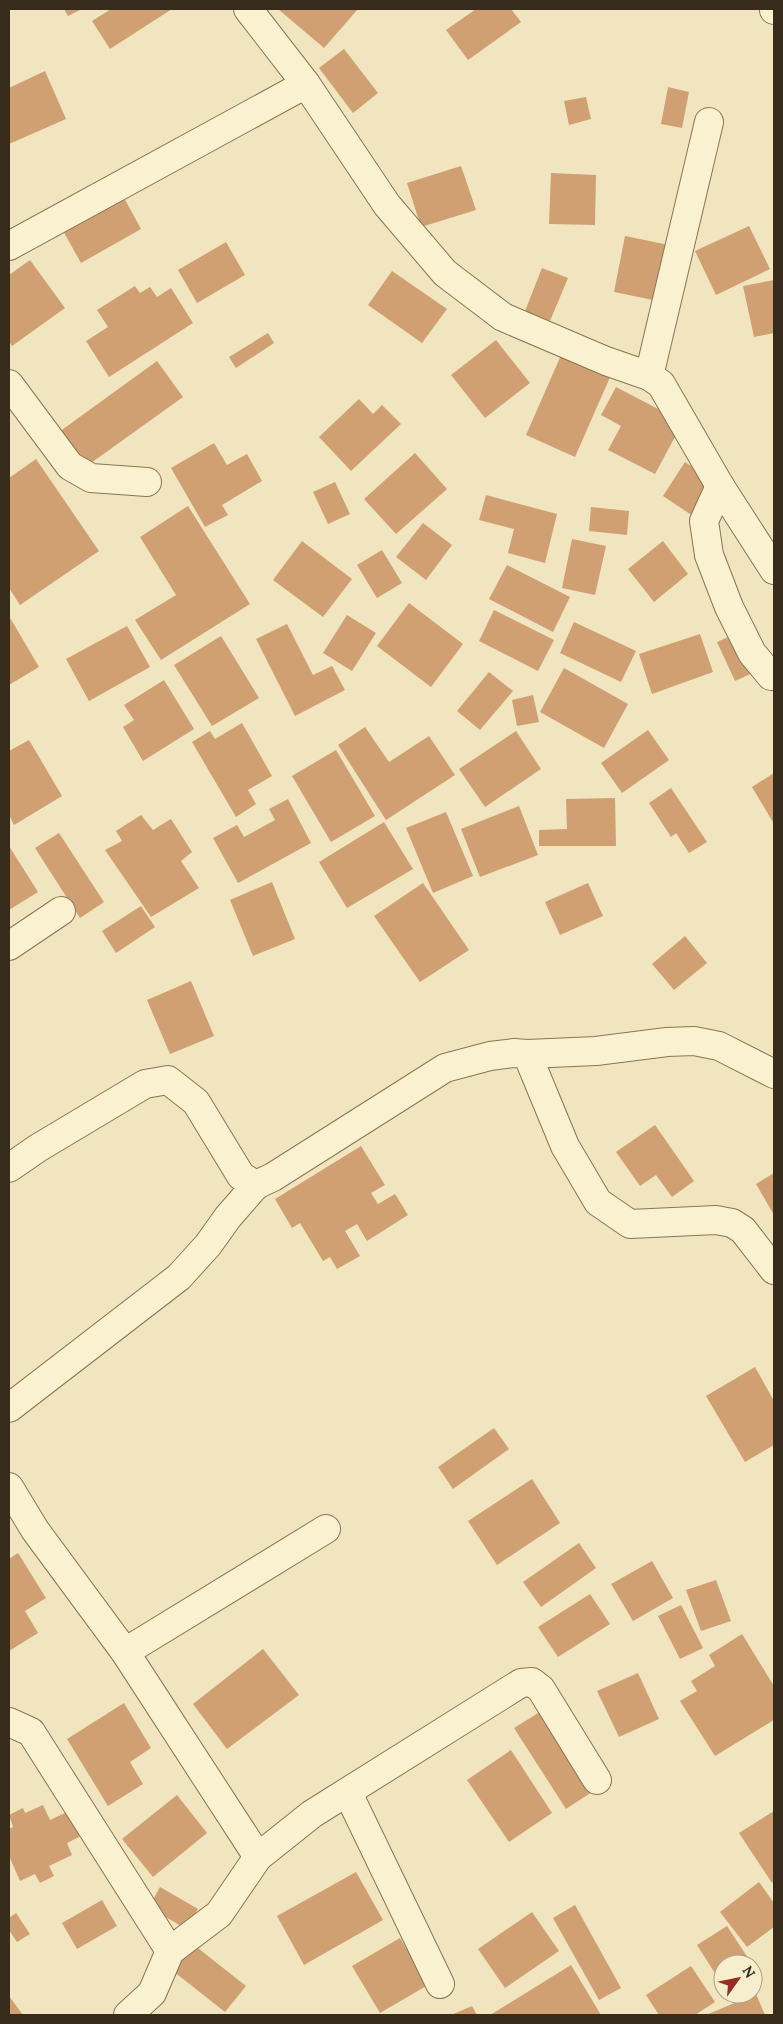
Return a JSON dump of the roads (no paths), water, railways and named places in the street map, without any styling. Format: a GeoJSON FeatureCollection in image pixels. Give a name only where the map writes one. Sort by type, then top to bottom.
{"type":"FeatureCollection","features":[{"type":"Feature","properties":{"kind":"street"},"geometry":{"type":"LineString","coordinates":[[248,9],[306,84],[387,204],[445,273],[503,317],[606,361],[650,376],[662,384],[720,486],[774,570]]}},
{"type":"Feature","properties":{"kind":"street"},"geometry":{"type":"LineString","coordinates":[[9,246],[306,84]]}},
{"type":"Feature","properties":{"kind":"street"},"geometry":{"type":"LineString","coordinates":[[650,376],[709,122]]}},
{"type":"Feature","properties":{"kind":"street"},"geometry":{"type":"LineString","coordinates":[[9,384],[70,466],[91,478],[147,482]]}},
{"type":"Feature","properties":{"kind":"street"},"geometry":{"type":"LineString","coordinates":[[720,486],[704,521],[709,555],[728,607],[752,653],[771,676],[774,676]]}},
{"type":"Feature","properties":{"kind":"street"},"geometry":{"type":"LineString","coordinates":[[9,946],[61,911]]}},
{"type":"Feature","properties":{"kind":"street"},"geometry":{"type":"LineString","coordinates":[[9,1408],[178,1277],[208,1245],[228,1217],[256,1185],[273,1177],[446,1068],[490,1056],[514,1053],[596,1051],[667,1042],[694,1041],[719,1046],[774,1074]]}},
{"type":"Feature","properties":{"kind":"street"},"geometry":{"type":"LineString","coordinates":[[527,1054],[565,1146],[598,1202],[630,1224],[716,1220],[732,1223],[743,1230],[774,1270]]}},
{"type":"Feature","properties":{"kind":"street"},"geometry":{"type":"LineString","coordinates":[[9,1168],[38,1148],[145,1084],[168,1080],[196,1102],[241,1176],[256,1185]]}},
{"type":"Feature","properties":{"kind":"street"},"geometry":{"type":"LineString","coordinates":[[9,1487],[36,1530],[125,1652],[258,1857]]}},
{"type":"Feature","properties":{"kind":"street"},"geometry":{"type":"LineString","coordinates":[[125,1652],[326,1529]]}},
{"type":"Feature","properties":{"kind":"street"},"geometry":{"type":"LineString","coordinates":[[128,2015],[152,1993],[170,1951],[219,1914],[258,1857],[312,1814],[521,1684],[532,1682],[541,1689],[597,1780]]}},
{"type":"Feature","properties":{"kind":"street"},"geometry":{"type":"LineString","coordinates":[[9,1722],[31,1732],[170,1951]]}},
{"type":"Feature","properties":{"kind":"street"},"geometry":{"type":"LineString","coordinates":[[348,1793],[440,1984]]}}]}
